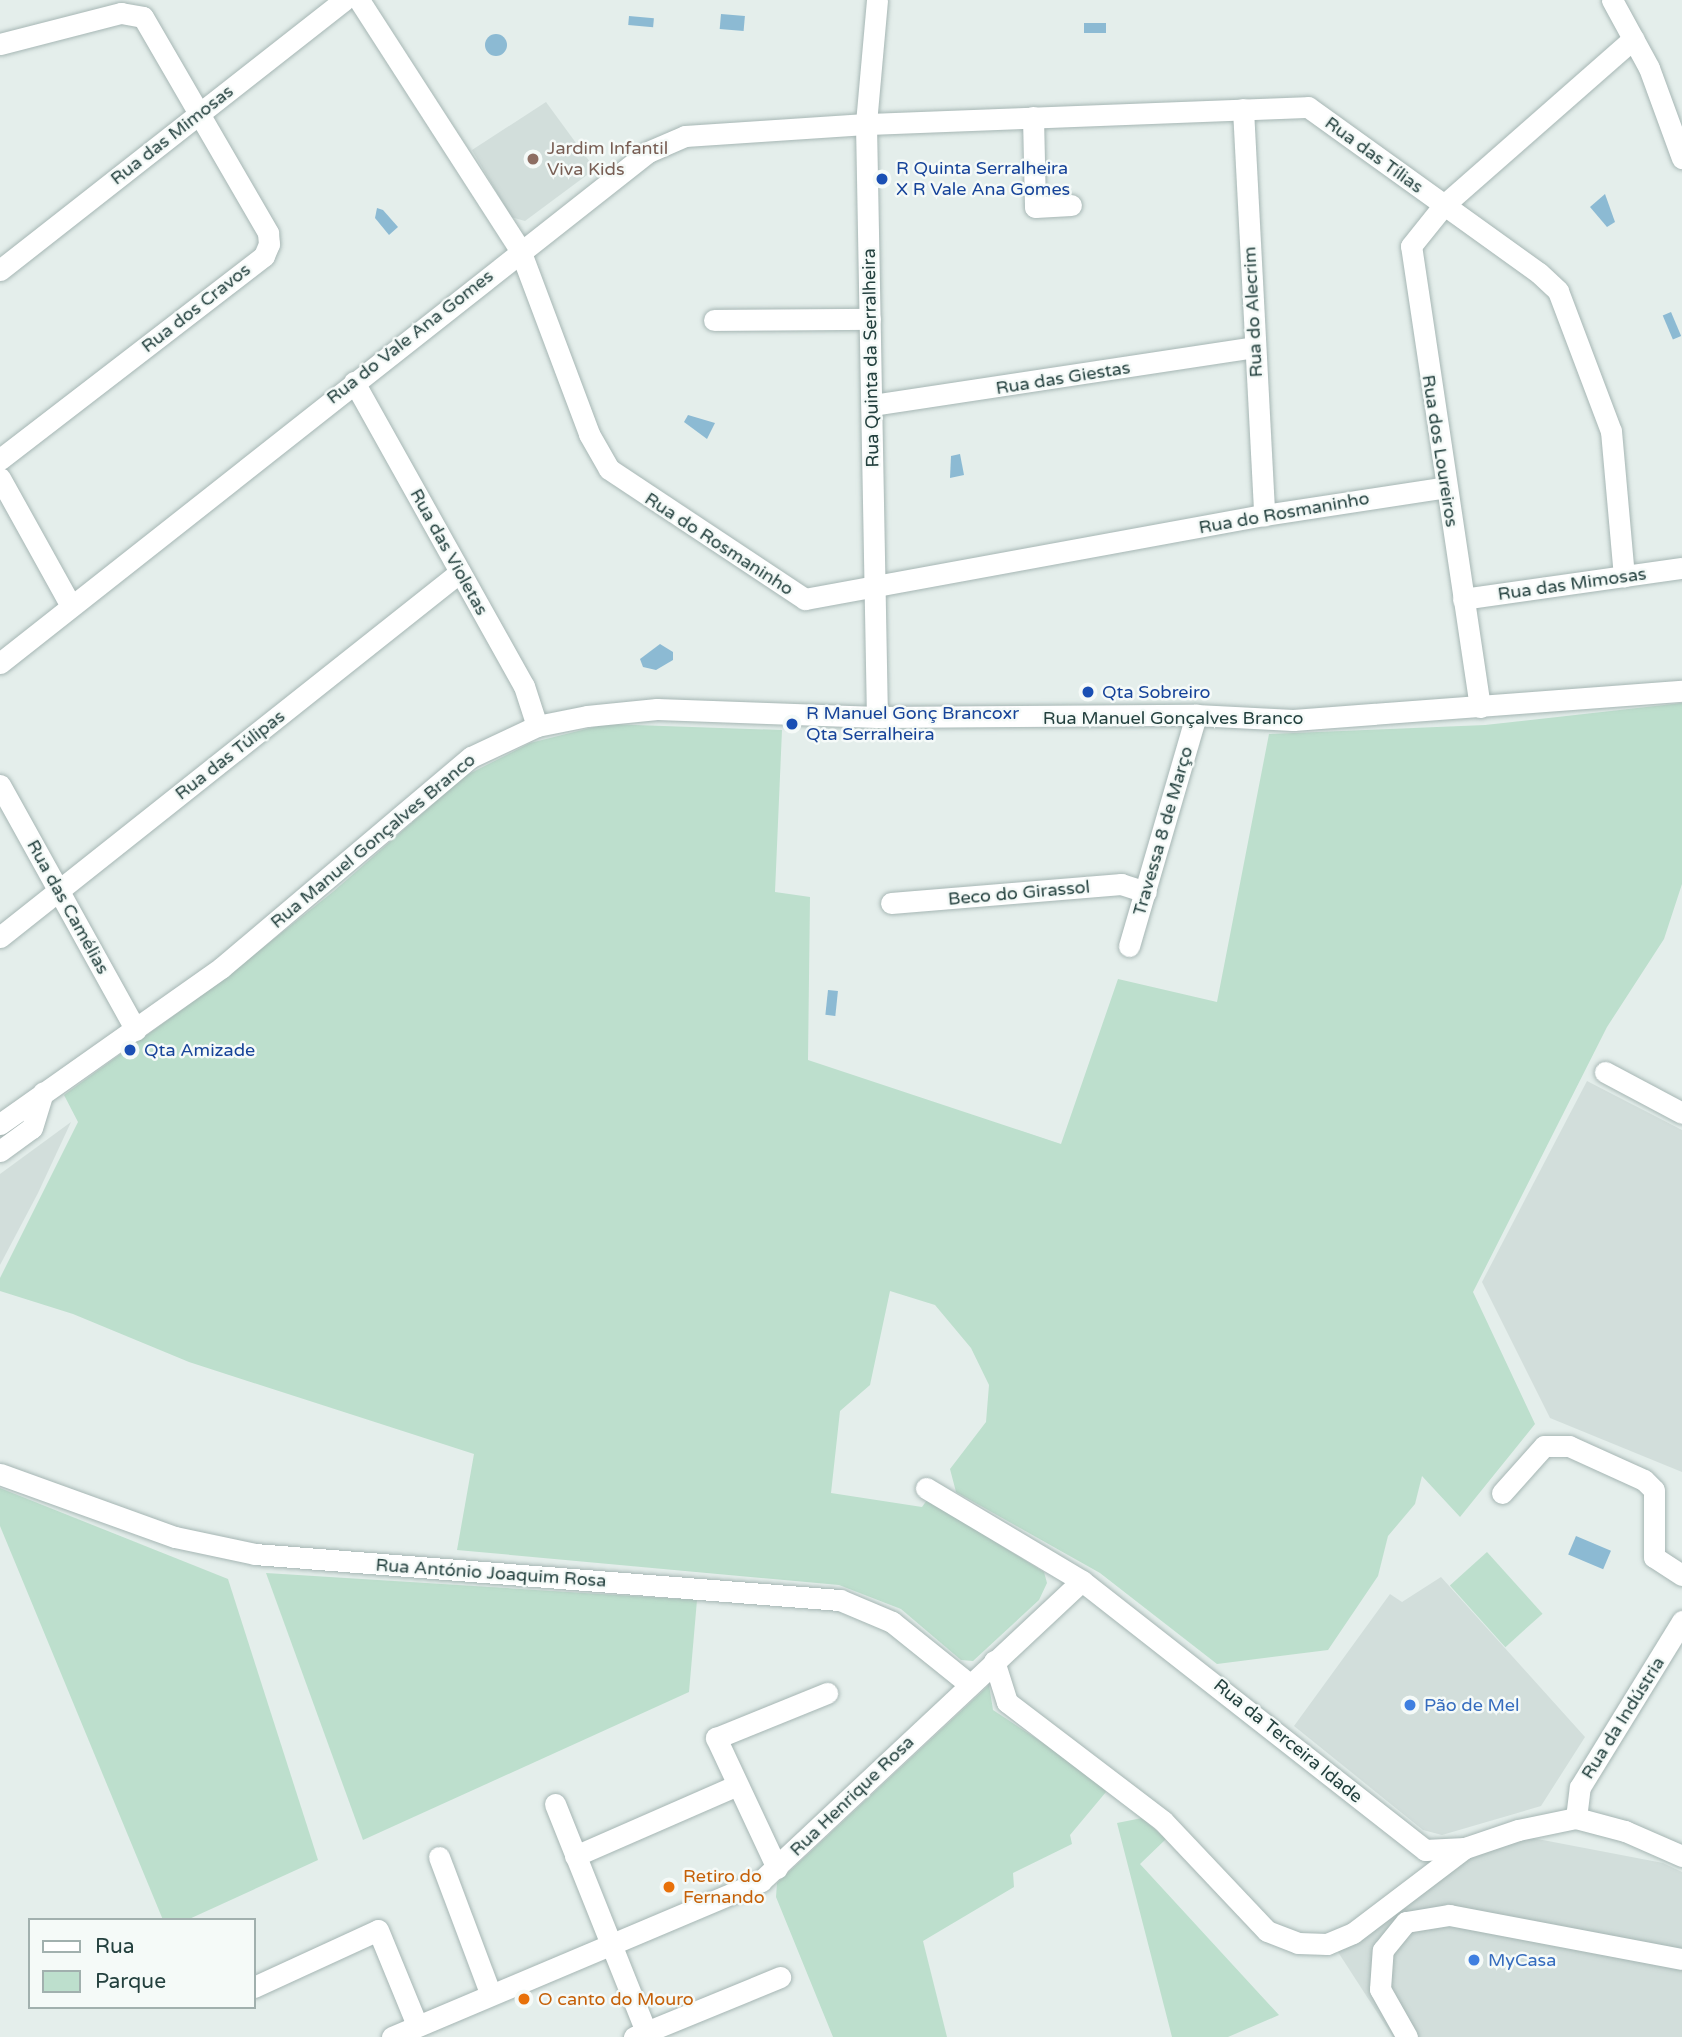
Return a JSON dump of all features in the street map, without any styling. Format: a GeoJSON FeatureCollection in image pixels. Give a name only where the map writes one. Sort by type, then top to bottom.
{"type":"FeatureCollection","features":[{"type":"Feature","properties":{"kind":"street","name":"Rua das Mimosas"},"geometry":{"type":"LineString","coordinates":[[0,270],[344,0]]}},
{"type":"Feature","properties":{"kind":"street","name":"Rua do Rosmaninho"},"geometry":{"type":"LineString","coordinates":[[359,0],[520,250],[589,434],[604,462],[624,483],[805,599],[876,588],[1264,514],[1446,487]]}},
{"type":"Feature","properties":{"kind":"street","name":"Rua Quinta da Serralheira"},"geometry":{"type":"LineString","coordinates":[[877,0],[866,124],[877,717]]}},
{"type":"Feature","properties":{"kind":"street"},"geometry":{"type":"LineString","coordinates":[[1612,0],[1649,68],[1682,158]]}},
{"type":"Feature","properties":{"kind":"street","name":"Rua dos Cravos"},"geometry":{"type":"LineString","coordinates":[[0,44],[121,13],[143,17],[201,112],[268,233],[264,256],[0,459]]}},
{"type":"Feature","properties":{"kind":"street","name":"Rua dos Loureiros"},"geometry":{"type":"LineString","coordinates":[[1480,708],[1411,260],[1416,236],[1444,205],[1633,39]]}},
{"type":"Feature","properties":{"kind":"street","name":"Rua das Tílias"},"geometry":{"type":"LineString","coordinates":[[866,124],[1308,107],[1539,273],[1567,306],[1611,431],[1624,576]]}},
{"type":"Feature","properties":{"kind":"street","name":"Rua do Alecrim"},"geometry":{"type":"LineString","coordinates":[[1243,109],[1264,514]]}},
{"type":"Feature","properties":{"kind":"street"},"geometry":{"type":"LineString","coordinates":[[1033,117],[1035,207],[1071,205]]}},
{"type":"Feature","properties":{"kind":"street","name":"Rua do Vale Ana Gomes"},"geometry":{"type":"LineString","coordinates":[[0,663],[520,250],[648,152],[672,140],[866,124]]}},
{"type":"Feature","properties":{"kind":"street"},"geometry":{"type":"LineString","coordinates":[[714,320],[870,319]]}},
{"type":"Feature","properties":{"kind":"street","name":"Rua das Giestas"},"geometry":{"type":"LineString","coordinates":[[872,405],[1254,347]]}},
{"type":"Feature","properties":{"kind":"street","name":"Rua das Violetas"},"geometry":{"type":"LineString","coordinates":[[354,382],[524,686],[537,726]]}},
{"type":"Feature","properties":{"kind":"street"},"geometry":{"type":"LineString","coordinates":[[0,478],[71,606]]}},
{"type":"Feature","properties":{"kind":"street","name":"Rua das Mimosas"},"geometry":{"type":"LineString","coordinates":[[1462,599],[1682,568]]}},
{"type":"Feature","properties":{"kind":"street","name":"Rua das Túlipas"},"geometry":{"type":"LineString","coordinates":[[0,937],[460,572]]}},
{"type":"Feature","properties":{"kind":"street","name":"Rua Manuel Gonçalves Branco"},"geometry":{"type":"LineString","coordinates":[[0,1124],[221,968],[471,757],[537,726],[587,716],[657,709],[877,717],[1196,715],[1293,720],[1682,691]]}},
{"type":"Feature","properties":{"kind":"street","name":"Travessa 8 de Março"},"geometry":{"type":"LineString","coordinates":[[1129,946],[1196,715]]}},
{"type":"Feature","properties":{"kind":"street","name":"Rua das Camélias"},"geometry":{"type":"LineString","coordinates":[[0,785],[135,1030]]}},
{"type":"Feature","properties":{"kind":"street","name":"Beco do Girassol"},"geometry":{"type":"LineString","coordinates":[[891,903],[1121,884],[1146,891]]}},
{"type":"Feature","properties":{"kind":"street"},"geometry":{"type":"LineString","coordinates":[[1605,1072],[1682,1113]]}},
{"type":"Feature","properties":{"kind":"street"},"geometry":{"type":"LineString","coordinates":[[0,1151],[32,1128],[43,1093]]}},
{"type":"Feature","properties":{"kind":"street"},"geometry":{"type":"LineString","coordinates":[[1502,1493],[1544,1446],[1569,1446],[1619,1469],[1654,1490],[1654,1557],[1682,1575]]}},
{"type":"Feature","properties":{"kind":"street","name":"Rua António Joaquim Rosa"},"geometry":{"type":"LineString","coordinates":[[0,1474],[175,1537],[255,1554],[840,1600],[892,1622],[969,1684]]}},
{"type":"Feature","properties":{"kind":"street","name":"Rua da Terceira Idade"},"geometry":{"type":"LineString","coordinates":[[926,1488],[1082,1581],[1425,1850],[1465,1848],[1518,1830],[1576,1818],[1625,1831],[1682,1856]]}},
{"type":"Feature","properties":{"kind":"street","name":"Rua Henrique Rosa"},"geometry":{"type":"LineString","coordinates":[[392,2037],[490,1993],[742,1891],[777,1868],[969,1684],[1082,1581]]}},
{"type":"Feature","properties":{"kind":"street","name":"Rua da Indústria"},"geometry":{"type":"LineString","coordinates":[[1576,1818],[1580,1787],[1682,1621]]}},
{"type":"Feature","properties":{"kind":"street"},"geometry":{"type":"LineString","coordinates":[[994,1661],[1007,1702],[1163,1821],[1267,1931],[1298,1943],[1327,1944],[1353,1933],[1465,1848]]}},
{"type":"Feature","properties":{"kind":"street"},"geometry":{"type":"LineString","coordinates":[[777,1868],[735,1786],[716,1738],[827,1693]]}},
{"type":"Feature","properties":{"kind":"street"},"geometry":{"type":"LineString","coordinates":[[575,1856],[735,1786]]}},
{"type":"Feature","properties":{"kind":"street"},"geometry":{"type":"LineString","coordinates":[[555,1804],[611,1944],[642,2035],[780,1977]]}},
{"type":"Feature","properties":{"kind":"street"},"geometry":{"type":"LineString","coordinates":[[439,1857],[490,1993]]}},
{"type":"Feature","properties":{"kind":"street"},"geometry":{"type":"LineString","coordinates":[[1407,2037],[1380,1989],[1383,1950],[1406,1922],[1449,1916],[1682,1959]]}},
{"type":"Feature","properties":{"kind":"street"},"geometry":{"type":"LineString","coordinates":[[256,1986],[378,1930],[417,2025]]}},
{"type":"Feature","properties":{"kind":"shaded area","name":"Jardim Infantil Viva Kids"},"geometry":{"type":"Polygon","coordinates":[[[546,102],[595,169],[525,221],[511,217],[472,150],[546,102]]]}},
{"type":"Feature","properties":{"kind":"shaded area"},"geometry":{"type":"Polygon","coordinates":[[[1587,1081],[1682,1130],[1682,1472],[1550,1418],[1482,1282],[1587,1081]]]}},
{"type":"Feature","properties":{"kind":"shaded area"},"geometry":{"type":"Polygon","coordinates":[[[71,1122],[38,1193],[0,1265],[0,1174],[71,1122]]]}},
{"type":"Feature","properties":{"kind":"shaded area"},"geometry":{"type":"Polygon","coordinates":[[[1441,1577],[1585,1737],[1541,1806],[1442,1835],[1423,1830],[1294,1726],[1390,1594],[1402,1602],[1441,1577]]]}},
{"type":"Feature","properties":{"kind":"shaded area"},"geometry":{"type":"Polygon","coordinates":[[[1527,1837],[1663,1863],[1682,1872],[1682,2037],[1393,2037],[1338,1952],[1466,1859],[1527,1837]]]}},
{"type":"Feature","properties":{"kind":"green space"},"geometry":{"type":"Polygon","coordinates":[[[1682,703],[1682,884],[1664,939],[1607,1027],[1473,1292],[1535,1424],[1460,1517],[1422,1476],[1415,1504],[1388,1536],[1378,1576],[1328,1650],[1217,1664],[1100,1573],[956,1492],[950,1469],[986,1422],[989,1385],[971,1348],[935,1305],[890,1291],[870,1385],[840,1411],[831,1493],[922,1507],[927,1500],[1044,1572],[1047,1583],[1039,1600],[973,1661],[961,1660],[901,1609],[839,1585],[457,1550],[474,1454],[189,1362],[73,1314],[0,1291],[0,1278],[78,1122],[64,1095],[216,985],[334,891],[465,776],[530,743],[606,724],[782,730],[775,892],[810,897],[808,1060],[1061,1144],[1118,979],[1217,1002],[1269,734],[1485,725],[1682,703]]]}},
{"type":"Feature","properties":{"kind":"green space"},"geometry":{"type":"Polygon","coordinates":[[[0,1488],[228,1579],[318,1860],[191,1918],[162,1918],[0,1526],[0,1488]]]}},
{"type":"Feature","properties":{"kind":"green space"},"geometry":{"type":"Polygon","coordinates":[[[1487,1552],[1543,1614],[1505,1647],[1450,1585],[1487,1552]]]}},
{"type":"Feature","properties":{"kind":"green space"},"geometry":{"type":"Polygon","coordinates":[[[266,1573],[697,1600],[689,1692],[363,1840],[266,1573]]]}},
{"type":"Feature","properties":{"kind":"green space"},"geometry":{"type":"Polygon","coordinates":[[[989,1685],[993,1710],[1104,1783],[1106,1792],[1070,1835],[1072,1844],[1013,1873],[1014,1887],[923,1941],[947,2037],[833,2037],[776,1897],[777,1883],[989,1685]]]}},
{"type":"Feature","properties":{"kind":"green space"},"geometry":{"type":"Polygon","coordinates":[[[1142,1818],[1166,1839],[1140,1864],[1279,2015],[1228,2037],[1172,2037],[1117,1823],[1142,1818]]]}},
{"type":"Feature","properties":{"kind":"water"},"geometry":{"type":"Polygon","coordinates":[[[721,14],[745,16],[744,31],[720,29],[721,14]]]}},
{"type":"Feature","properties":{"kind":"water"},"geometry":{"type":"Polygon","coordinates":[[[629,16],[654,18],[653,27],[628,25],[629,16]]]}},
{"type":"Feature","properties":{"kind":"water"},"geometry":{"type":"Polygon","coordinates":[[[1084,23],[1106,23],[1106,33],[1084,33],[1084,23]]]}},
{"type":"Feature","properties":{"kind":"water"},"geometry":{"type":"Polygon","coordinates":[[[496,34],[504,37],[507,45],[504,53],[496,56],[488,53],[485,45],[488,37],[496,34]]]}},
{"type":"Feature","properties":{"kind":"water"},"geometry":{"type":"Polygon","coordinates":[[[1605,194],[1615,222],[1607,227],[1590,207],[1605,194]]]}},
{"type":"Feature","properties":{"kind":"water"},"geometry":{"type":"Polygon","coordinates":[[[377,208],[383,210],[398,227],[389,235],[375,218],[377,208]]]}},
{"type":"Feature","properties":{"kind":"water"},"geometry":{"type":"Polygon","coordinates":[[[1671,312],[1681,336],[1673,339],[1663,316],[1671,312]]]}},
{"type":"Feature","properties":{"kind":"water"},"geometry":{"type":"Polygon","coordinates":[[[688,415],[715,423],[707,439],[684,422],[688,415]]]}},
{"type":"Feature","properties":{"kind":"water"},"geometry":{"type":"Polygon","coordinates":[[[960,454],[964,475],[950,478],[951,456],[960,454]]]}},
{"type":"Feature","properties":{"kind":"water"},"geometry":{"type":"Polygon","coordinates":[[[660,644],[673,652],[673,660],[656,670],[643,667],[640,659],[660,644]]]}},
{"type":"Feature","properties":{"kind":"water"},"geometry":{"type":"Polygon","coordinates":[[[828,990],[838,991],[835,1016],[825,1015],[828,990]]]}},
{"type":"Feature","properties":{"kind":"water"},"geometry":{"type":"Polygon","coordinates":[[[1576,1536],[1611,1551],[1603,1569],[1568,1554],[1576,1536]]]}},
{"type":"Feature","properties":{"kind":"place","name":"Jardim Infantil Viva Kids"},"geometry":{"type":"Point","coordinates":[533,159]}},
{"type":"Feature","properties":{"kind":"place","name":"R Quinta Serralheira X R Vale Ana Gomes"},"geometry":{"type":"Point","coordinates":[882,179]}},
{"type":"Feature","properties":{"kind":"place","name":"Qta Sobreiro"},"geometry":{"type":"Point","coordinates":[1088,692]}},
{"type":"Feature","properties":{"kind":"place","name":"R Manuel Gonç Brancoxr Qta Serralheira"},"geometry":{"type":"Point","coordinates":[792,724]}},
{"type":"Feature","properties":{"kind":"place","name":"Qta Amizade"},"geometry":{"type":"Point","coordinates":[130,1050]}},
{"type":"Feature","properties":{"kind":"place","name":"Pão de Mel"},"geometry":{"type":"Point","coordinates":[1410,1705]}},
{"type":"Feature","properties":{"kind":"place","name":"Retiro do Fernando"},"geometry":{"type":"Point","coordinates":[669,1887]}},
{"type":"Feature","properties":{"kind":"place","name":"MyCasa"},"geometry":{"type":"Point","coordinates":[1474,1960]}},
{"type":"Feature","properties":{"kind":"place","name":"O canto do Mouro"},"geometry":{"type":"Point","coordinates":[524,1999]}}]}
